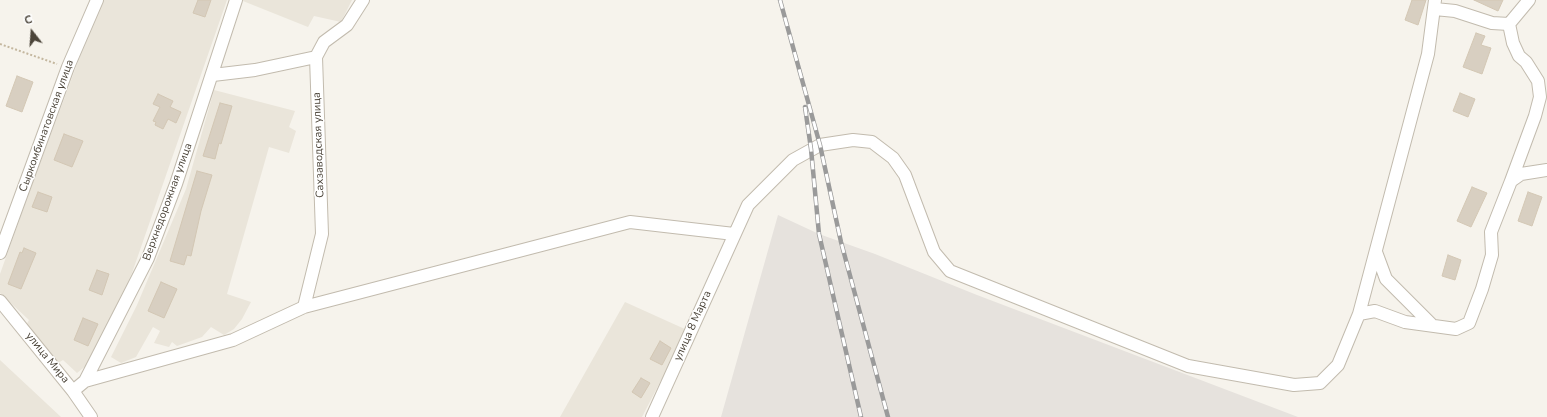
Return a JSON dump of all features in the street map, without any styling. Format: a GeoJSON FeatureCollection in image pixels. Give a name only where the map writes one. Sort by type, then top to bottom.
{"type":"FeatureCollection","features":[{"type":"Feature","properties":{"kind":"street","name":"Сыркомбинатовская улица"},"geometry":{"type":"LineString","coordinates":[[0,253],[68,67],[97,0]]}},
{"type":"Feature","properties":{"kind":"street","name":"Верхнедорожная улица"},"geometry":{"type":"LineString","coordinates":[[73,391],[85,381],[148,258],[176,184],[236,0]]}},
{"type":"Feature","properties":{"kind":"street"},"geometry":{"type":"LineString","coordinates":[[213,74],[255,70],[316,57],[324,42],[347,25],[362,0]]}},
{"type":"Feature","properties":{"kind":"street"},"geometry":{"type":"LineString","coordinates":[[1359,314],[1374,310],[1405,322],[1431,324],[1456,329],[1469,323],[1482,289],[1492,255],[1491,232],[1535,116],[1540,97],[1538,81],[1526,62],[1519,56],[1513,43],[1510,24],[1529,0]]}},
{"type":"Feature","properties":{"kind":"street"},"geometry":{"type":"LineString","coordinates":[[1436,5],[1492,23],[1510,24]]}},
{"type":"Feature","properties":{"kind":"street","name":"улица 8 Марта"},"geometry":{"type":"LineString","coordinates":[[652,417],[748,205],[793,160],[820,145],[853,140],[872,142],[893,158],[905,175],[934,252],[950,271],[1188,366],[1294,385],[1320,383],[1338,365],[1359,314],[1428,54],[1436,5]]}},
{"type":"Feature","properties":{"kind":"street","name":"Сахзаводская улица"},"geometry":{"type":"LineString","coordinates":[[304,306],[322,234],[316,57]]}},
{"type":"Feature","properties":{"kind":"street"},"geometry":{"type":"LineString","coordinates":[[1511,181],[1521,174],[1547,170]]}},
{"type":"Feature","properties":{"kind":"street"},"geometry":{"type":"LineString","coordinates":[[85,381],[233,340],[304,306],[630,222],[734,234]]}},
{"type":"Feature","properties":{"kind":"street"},"geometry":{"type":"LineString","coordinates":[[1376,252],[1386,279],[1431,324]]}},
{"type":"Feature","properties":{"kind":"street","name":"улица Мира"},"geometry":{"type":"LineString","coordinates":[[0,301],[73,391],[91,417]]}},
{"type":"Feature","properties":{"kind":"path"},"geometry":{"type":"LineString","coordinates":[[0,44],[68,67]]}},
{"type":"Feature","properties":{"kind":"shaded area"},"geometry":{"type":"Polygon","coordinates":[[[101,0],[227,0],[132,273],[114,315],[87,365],[77,373],[63,360],[58,363],[25,327],[29,320],[0,293],[0,274],[101,0]]]}},
{"type":"Feature","properties":{"kind":"shaded area"},"geometry":{"type":"Polygon","coordinates":[[[243,0],[352,0],[341,22],[314,16],[308,27],[243,0]]]}},
{"type":"Feature","properties":{"kind":"shaded area"},"geometry":{"type":"Polygon","coordinates":[[[214,90],[295,111],[289,127],[296,131],[289,153],[269,147],[227,294],[251,302],[242,319],[234,329],[224,335],[211,327],[202,337],[177,346],[172,342],[169,347],[154,343],[160,331],[153,327],[136,357],[121,363],[111,357],[137,305],[186,189],[214,90]]]}},
{"type":"Feature","properties":{"kind":"shaded area"},"geometry":{"type":"Polygon","coordinates":[[[778,215],[819,234],[875,254],[977,295],[1298,417],[721,417],[778,215]]]}},
{"type":"Feature","properties":{"kind":"shaded area"},"geometry":{"type":"Polygon","coordinates":[[[625,302],[687,330],[642,417],[560,417],[625,302]]]}},
{"type":"Feature","properties":{"kind":"shaded area"},"geometry":{"type":"Polygon","coordinates":[[[0,360],[61,417],[0,417],[0,360]]]}},
{"type":"Feature","properties":{"kind":"building"},"geometry":{"type":"Polygon","coordinates":[[[198,0],[211,0],[205,17],[193,13],[198,0]]]}},
{"type":"Feature","properties":{"kind":"building"},"geometry":{"type":"Polygon","coordinates":[[[1412,0],[1426,0],[1418,25],[1405,20],[1412,0]]]}},
{"type":"Feature","properties":{"kind":"building"},"geometry":{"type":"Polygon","coordinates":[[[1474,0],[1503,0],[1498,11],[1474,0]]]}},
{"type":"Feature","properties":{"kind":"building"},"geometry":{"type":"Polygon","coordinates":[[[1476,33],[1485,36],[1481,45],[1491,48],[1482,74],[1463,67],[1476,33]]]}},
{"type":"Feature","properties":{"kind":"building"},"geometry":{"type":"Polygon","coordinates":[[[17,76],[33,82],[22,112],[6,106],[17,76]]]}},
{"type":"Feature","properties":{"kind":"building"},"geometry":{"type":"Polygon","coordinates":[[[1460,93],[1475,99],[1468,117],[1453,111],[1460,93]]]}},
{"type":"Feature","properties":{"kind":"building"},"geometry":{"type":"Polygon","coordinates":[[[158,94],[173,101],[170,107],[181,112],[176,123],[168,119],[163,129],[155,125],[156,122],[153,121],[160,107],[153,104],[158,94]]]}},
{"type":"Feature","properties":{"kind":"building"},"geometry":{"type":"Polygon","coordinates":[[[220,103],[232,106],[215,159],[203,156],[220,103]]]}},
{"type":"Feature","properties":{"kind":"building"},"geometry":{"type":"Polygon","coordinates":[[[64,134],[83,141],[72,167],[54,160],[64,134]]]}},
{"type":"Feature","properties":{"kind":"building"},"geometry":{"type":"Polygon","coordinates":[[[197,171],[212,175],[201,211],[191,256],[187,255],[184,265],[170,261],[197,171]]]}},
{"type":"Feature","properties":{"kind":"building"},"geometry":{"type":"Polygon","coordinates":[[[1472,187],[1487,193],[1471,227],[1457,221],[1472,187]]]}},
{"type":"Feature","properties":{"kind":"building"},"geometry":{"type":"Polygon","coordinates":[[[38,192],[52,197],[47,212],[32,207],[38,192]]]}},
{"type":"Feature","properties":{"kind":"building"},"geometry":{"type":"Polygon","coordinates":[[[1528,192],[1542,197],[1532,226],[1518,221],[1528,192]]]}},
{"type":"Feature","properties":{"kind":"building"},"geometry":{"type":"Polygon","coordinates":[[[24,248],[36,253],[21,289],[8,284],[20,252],[22,253],[24,248]]]}},
{"type":"Feature","properties":{"kind":"building"},"geometry":{"type":"Polygon","coordinates":[[[1448,255],[1461,260],[1455,280],[1442,276],[1448,255]]]}},
{"type":"Feature","properties":{"kind":"building"},"geometry":{"type":"Polygon","coordinates":[[[97,270],[109,274],[102,295],[89,290],[97,270]]]}},
{"type":"Feature","properties":{"kind":"building"},"geometry":{"type":"Polygon","coordinates":[[[161,282],[177,289],[164,318],[148,311],[161,282]]]}},
{"type":"Feature","properties":{"kind":"building"},"geometry":{"type":"Polygon","coordinates":[[[83,318],[98,324],[88,346],[74,340],[83,318]]]}},
{"type":"Feature","properties":{"kind":"building"},"geometry":{"type":"Polygon","coordinates":[[[660,341],[671,348],[662,365],[650,359],[660,341]]]}},
{"type":"Feature","properties":{"kind":"building"},"geometry":{"type":"Polygon","coordinates":[[[641,378],[650,383],[641,398],[632,392],[641,378]]]}},
{"type":"Feature","properties":{"kind":"railway"},"geometry":{"type":"LineString","coordinates":[[780,0],[820,145],[841,242],[888,417]]}},
{"type":"Feature","properties":{"kind":"railway"},"geometry":{"type":"LineString","coordinates":[[805,107],[811,149],[819,234],[861,417]]}}]}
